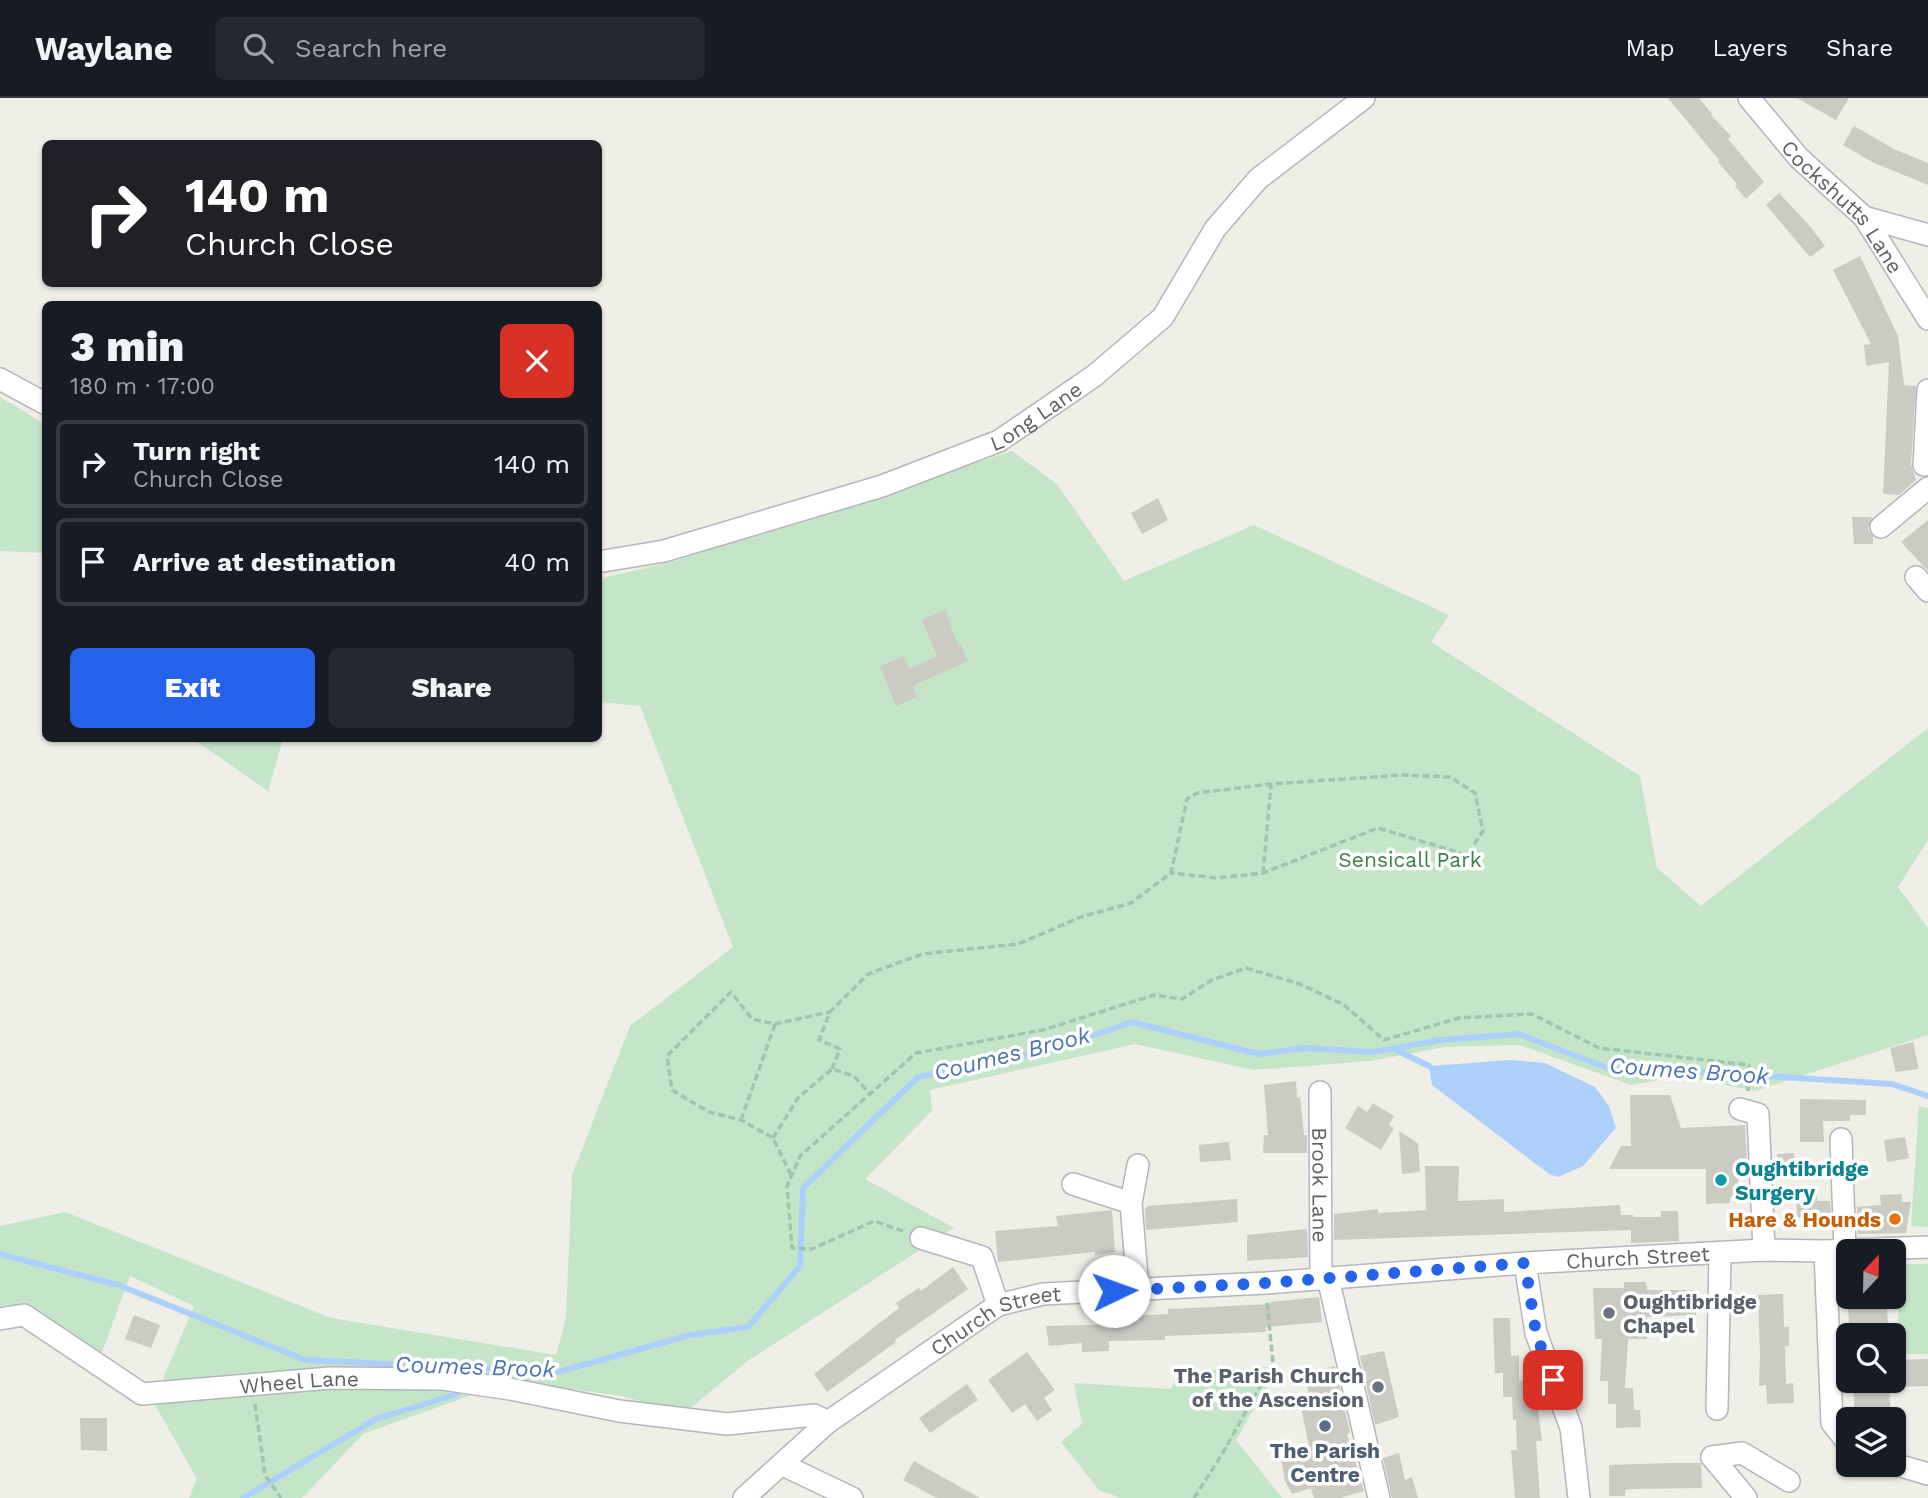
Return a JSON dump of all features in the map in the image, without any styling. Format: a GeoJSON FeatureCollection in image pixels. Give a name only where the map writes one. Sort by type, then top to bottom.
{"type":"FeatureCollection","features":[{"type":"Feature","properties":{"kind":"street","name":"Long Lane"},"geometry":{"type":"LineString","coordinates":[[602,561],[664,551],[882,486],[999,441],[1094,376],[1163,317],[1215,229],[1258,179],[1364,98]]}},
{"type":"Feature","properties":{"kind":"street","name":"Cockshutts Lane"},"geometry":{"type":"LineString","coordinates":[[1749,98],[1799,158],[1864,217],[1926,317]]}},
{"type":"Feature","properties":{"kind":"street"},"geometry":{"type":"LineString","coordinates":[[1864,217],[1928,235]]}},
{"type":"Feature","properties":{"kind":"street"},"geometry":{"type":"LineString","coordinates":[[1926,317],[1928,335]]}},
{"type":"Feature","properties":{"kind":"street"},"geometry":{"type":"LineString","coordinates":[[0,379],[42,402]]}},
{"type":"Feature","properties":{"kind":"street"},"geometry":{"type":"LineString","coordinates":[[1924,465],[1928,390]]}},
{"type":"Feature","properties":{"kind":"street"},"geometry":{"type":"LineString","coordinates":[[1881,527],[1928,488]]}},
{"type":"Feature","properties":{"kind":"street","name":"Brook Lane"},"geometry":{"type":"LineString","coordinates":[[1320,1092],[1324,1278],[1379,1498]]}},
{"type":"Feature","properties":{"kind":"street"},"geometry":{"type":"LineString","coordinates":[[1743,1099],[1758,1114],[1763,1250]]}},
{"type":"Feature","properties":{"kind":"street"},"geometry":{"type":"LineString","coordinates":[[1836,1428],[1832,1423],[1835,1251],[1841,1139]]}},
{"type":"Feature","properties":{"kind":"street"},"geometry":{"type":"LineString","coordinates":[[1138,1165],[1131,1203],[1138,1290]]}},
{"type":"Feature","properties":{"kind":"street"},"geometry":{"type":"LineString","coordinates":[[1073,1184],[1131,1203]]}},
{"type":"Feature","properties":{"kind":"street"},"geometry":{"type":"LineString","coordinates":[[921,1238],[982,1257],[998,1305]]}},
{"type":"Feature","properties":{"kind":"street","name":"Church Street"},"geometry":{"type":"LineString","coordinates":[[744,1498],[828,1422],[998,1305],[1043,1294],[1266,1283],[1525,1263],[1763,1250],[1835,1251],[1928,1247]]}},
{"type":"Feature","properties":{"kind":"street"},"geometry":{"type":"LineString","coordinates":[[1717,1409],[1720,1254]]}},
{"type":"Feature","properties":{"kind":"street"},"geometry":{"type":"LineString","coordinates":[[1525,1263],[1536,1333],[1571,1428],[1579,1498]]}},
{"type":"Feature","properties":{"kind":"street","name":"Wheel Lane"},"geometry":{"type":"LineString","coordinates":[[0,1319],[24,1315],[142,1394],[330,1378],[442,1380],[510,1389],[619,1410],[727,1424],[814,1415],[828,1422]]}},
{"type":"Feature","properties":{"kind":"street"},"geometry":{"type":"LineString","coordinates":[[1746,1498],[1712,1457],[1742,1453],[1790,1480]]}},
{"type":"Feature","properties":{"kind":"street"},"geometry":{"type":"LineString","coordinates":[[783,1465],[852,1498]]}},
{"type":"Feature","properties":{"kind":"street"},"geometry":{"type":"LineString","coordinates":[[1906,1468],[1928,1474]]}},
{"type":"Feature","properties":{"kind":"path"},"geometry":{"type":"LineString","coordinates":[[773,1138],[798,1098],[832,1069],[840,1049],[819,1040],[830,1012],[868,974],[922,954],[1018,944],[1081,917],[1131,903],[1171,873],[1186,799],[1198,793],[1402,775],[1450,777],[1475,793],[1483,831],[1467,855],[1378,828],[1263,873],[1217,878],[1171,873]]}},
{"type":"Feature","properties":{"kind":"path"},"geometry":{"type":"LineString","coordinates":[[1263,873],[1271,785]]}},
{"type":"Feature","properties":{"kind":"path"},"geometry":{"type":"LineString","coordinates":[[921,1238],[874,1221],[812,1249],[792,1248],[787,1186],[800,1156],[916,1053],[1043,1030],[1154,995],[1182,999],[1212,980],[1246,968],[1300,984],[1345,1005],[1384,1040],[1459,1018],[1532,1014],[1599,1048],[1749,1065],[1743,1099]]}},
{"type":"Feature","properties":{"kind":"path"},"geometry":{"type":"LineString","coordinates":[[791,1175],[773,1138],[741,1120],[709,1112],[672,1090],[667,1056],[731,992],[752,1019],[775,1024],[830,1012]]}},
{"type":"Feature","properties":{"kind":"path"},"geometry":{"type":"LineString","coordinates":[[741,1120],[775,1024]]}},
{"type":"Feature","properties":{"kind":"path"},"geometry":{"type":"LineString","coordinates":[[832,1069],[854,1076],[869,1093]]}},
{"type":"Feature","properties":{"kind":"path"},"geometry":{"type":"LineString","coordinates":[[1194,1498],[1273,1363],[1266,1283]]}},
{"type":"Feature","properties":{"kind":"path"},"geometry":{"type":"LineString","coordinates":[[254,1392],[265,1475],[281,1498]]}},
{"type":"Feature","properties":{"kind":"green space"},"geometry":{"type":"Polygon","coordinates":[[[0,397],[42,422],[42,553],[0,551],[0,397]]]}},
{"type":"Feature","properties":{"kind":"green space","name":"Sensicall Park"},"geometry":{"type":"Polygon","coordinates":[[[1012,451],[1057,484],[1124,581],[1254,525],[1449,615],[1431,642],[1640,776],[1657,868],[1701,906],[1928,728],[1928,840],[1898,887],[1928,928],[1928,1035],[1755,1091],[1682,1076],[1631,1085],[1520,1045],[1445,1047],[1370,1061],[1254,1070],[1135,1044],[930,1090],[932,1111],[865,1179],[954,1228],[749,1360],[683,1414],[622,1396],[443,1371],[161,1384],[194,1306],[130,1276],[101,1355],[26,1304],[0,1306],[0,1226],[65,1212],[331,1318],[556,1355],[566,1319],[572,1175],[630,1026],[733,947],[640,706],[602,702],[602,578],[678,560],[1012,451]]]}},
{"type":"Feature","properties":{"kind":"green space"},"geometry":{"type":"Polygon","coordinates":[[[197,742],[282,742],[268,791],[197,742]]]}},
{"type":"Feature","properties":{"kind":"green space"},"geometry":{"type":"Polygon","coordinates":[[[1919,1106],[1928,1108],[1928,1227],[1911,1226],[1919,1106]]]}},
{"type":"Feature","properties":{"kind":"green space"},"geometry":{"type":"Polygon","coordinates":[[[1906,1264],[1928,1264],[1928,1354],[1906,1354],[1906,1323],[1898,1323],[1898,1309],[1906,1309],[1906,1264]]]}},
{"type":"Feature","properties":{"kind":"green space"},"geometry":{"type":"Polygon","coordinates":[[[1278,1367],[1236,1440],[1282,1498],[1121,1498],[1099,1490],[1061,1442],[1082,1424],[1074,1383],[1171,1389],[1179,1371],[1278,1367]]]}},
{"type":"Feature","properties":{"kind":"green space"},"geometry":{"type":"Polygon","coordinates":[[[338,1385],[441,1385],[480,1392],[363,1434],[302,1498],[189,1498],[197,1479],[154,1403],[338,1385]]]}},
{"type":"Feature","properties":{"kind":"water"},"geometry":{"type":"Polygon","coordinates":[[[1511,1060],[1545,1063],[1595,1087],[1609,1106],[1616,1128],[1583,1166],[1558,1177],[1549,1174],[1432,1085],[1429,1066],[1511,1060]]]}},
{"type":"Feature","properties":{"kind":"building"},"geometry":{"type":"Polygon","coordinates":[[[1668,98],[1699,98],[1731,136],[1728,139],[1764,182],[1746,199],[1719,160],[1668,98]]]}},
{"type":"Feature","properties":{"kind":"building"},"geometry":{"type":"Polygon","coordinates":[[[1797,98],[1849,98],[1836,120],[1797,98]]]}},
{"type":"Feature","properties":{"kind":"building"},"geometry":{"type":"Polygon","coordinates":[[[1854,126],[1894,149],[1928,163],[1928,185],[1872,162],[1843,145],[1854,126]]]}},
{"type":"Feature","properties":{"kind":"building"},"geometry":{"type":"Polygon","coordinates":[[[1779,193],[1825,246],[1810,257],[1766,205],[1779,193]]]}},
{"type":"Feature","properties":{"kind":"building"},"geometry":{"type":"Polygon","coordinates":[[[1860,256],[1898,336],[1904,385],[1916,386],[1911,464],[1916,480],[1899,495],[1883,494],[1889,362],[1866,366],[1864,345],[1871,344],[1833,270],[1860,256]]]}},
{"type":"Feature","properties":{"kind":"building"},"geometry":{"type":"Polygon","coordinates":[[[1158,498],[1168,520],[1142,534],[1131,513],[1158,498]]]}},
{"type":"Feature","properties":{"kind":"building"},"geometry":{"type":"Polygon","coordinates":[[[1852,517],[1872,517],[1868,529],[1873,537],[1873,544],[1854,544],[1852,517]]]}},
{"type":"Feature","properties":{"kind":"building"},"geometry":{"type":"Polygon","coordinates":[[[1928,520],[1928,571],[1901,542],[1928,520]]]}},
{"type":"Feature","properties":{"kind":"building"},"geometry":{"type":"Polygon","coordinates":[[[945,609],[958,645],[960,644],[968,661],[913,686],[917,697],[896,706],[880,666],[904,656],[909,669],[937,656],[922,620],[945,609]]]}},
{"type":"Feature","properties":{"kind":"building"},"geometry":{"type":"Polygon","coordinates":[[[1913,1042],[1919,1069],[1896,1072],[1890,1048],[1913,1042]]]}},
{"type":"Feature","properties":{"kind":"building"},"geometry":{"type":"Polygon","coordinates":[[[1296,1081],[1304,1135],[1307,1135],[1307,1153],[1263,1153],[1264,1135],[1268,1135],[1264,1085],[1296,1081]]]}},
{"type":"Feature","properties":{"kind":"building"},"geometry":{"type":"Polygon","coordinates":[[[1630,1095],[1670,1095],[1681,1128],[1745,1125],[1747,1162],[1737,1163],[1739,1196],[1730,1197],[1730,1203],[1706,1204],[1706,1169],[1609,1169],[1621,1146],[1631,1146],[1630,1095]]]}},
{"type":"Feature","properties":{"kind":"building"},"geometry":{"type":"Polygon","coordinates":[[[1800,1099],[1866,1100],[1866,1115],[1850,1115],[1850,1121],[1823,1121],[1824,1142],[1800,1142],[1800,1099]]]}},
{"type":"Feature","properties":{"kind":"building"},"geometry":{"type":"Polygon","coordinates":[[[1373,1103],[1394,1116],[1389,1125],[1394,1128],[1381,1150],[1345,1128],[1358,1106],[1367,1112],[1373,1103]]]}},
{"type":"Feature","properties":{"kind":"building"},"geometry":{"type":"Polygon","coordinates":[[[1399,1131],[1418,1143],[1420,1172],[1402,1174],[1399,1131]]]}},
{"type":"Feature","properties":{"kind":"building"},"geometry":{"type":"Polygon","coordinates":[[[1905,1137],[1909,1158],[1887,1162],[1884,1140],[1905,1137]]]}},
{"type":"Feature","properties":{"kind":"building"},"geometry":{"type":"Polygon","coordinates":[[[1229,1142],[1231,1160],[1200,1162],[1199,1145],[1229,1142]]]}},
{"type":"Feature","properties":{"kind":"building"},"geometry":{"type":"Polygon","coordinates":[[[1794,1153],[1795,1176],[1778,1176],[1777,1154],[1794,1153]]]}},
{"type":"Feature","properties":{"kind":"building"},"geometry":{"type":"Polygon","coordinates":[[[1425,1166],[1459,1166],[1458,1201],[1504,1199],[1504,1212],[1620,1205],[1621,1215],[1633,1217],[1661,1217],[1661,1211],[1678,1211],[1679,1241],[1631,1243],[1631,1230],[1334,1240],[1334,1214],[1378,1209],[1378,1213],[1426,1210],[1425,1166]]]}},
{"type":"Feature","properties":{"kind":"building"},"geometry":{"type":"Polygon","coordinates":[[[1817,1188],[1817,1201],[1830,1201],[1831,1217],[1797,1218],[1796,1189],[1817,1188]]]}},
{"type":"Feature","properties":{"kind":"building","name":"Hare & Hounds"},"geometry":{"type":"Polygon","coordinates":[[[1902,1194],[1902,1202],[1911,1202],[1906,1233],[1858,1234],[1857,1207],[1881,1205],[1880,1195],[1902,1194]]]}},
{"type":"Feature","properties":{"kind":"building"},"geometry":{"type":"Polygon","coordinates":[[[1237,1199],[1238,1222],[1146,1230],[1145,1209],[1148,1206],[1237,1199]]]}},
{"type":"Feature","properties":{"kind":"building"},"geometry":{"type":"Polygon","coordinates":[[[1112,1210],[1115,1252],[998,1262],[995,1231],[1058,1226],[1056,1216],[1112,1210]]]}},
{"type":"Feature","properties":{"kind":"building"},"geometry":{"type":"Polygon","coordinates":[[[1307,1229],[1308,1257],[1247,1261],[1247,1235],[1307,1229]]]}},
{"type":"Feature","properties":{"kind":"building"},"geometry":{"type":"Polygon","coordinates":[[[953,1267],[968,1289],[827,1392],[814,1374],[899,1308],[896,1303],[919,1288],[921,1291],[953,1267]]]}},
{"type":"Feature","properties":{"kind":"building"},"geometry":{"type":"Polygon","coordinates":[[[1624,1282],[1646,1282],[1647,1290],[1695,1290],[1696,1315],[1647,1317],[1647,1339],[1628,1339],[1625,1388],[1633,1388],[1634,1410],[1640,1410],[1641,1427],[1616,1428],[1616,1404],[1608,1404],[1608,1381],[1600,1381],[1602,1339],[1595,1339],[1593,1288],[1624,1288],[1624,1282]]]}},
{"type":"Feature","properties":{"kind":"building"},"geometry":{"type":"Polygon","coordinates":[[[1783,1294],[1784,1327],[1789,1326],[1789,1346],[1785,1346],[1786,1384],[1793,1383],[1794,1403],[1767,1404],[1766,1385],[1759,1386],[1758,1295],[1783,1294]]]}},
{"type":"Feature","properties":{"kind":"building"},"geometry":{"type":"Polygon","coordinates":[[[1319,1297],[1322,1322],[1266,1327],[1266,1332],[1165,1336],[1165,1340],[1109,1341],[1109,1351],[1082,1352],[1082,1343],[1049,1346],[1046,1326],[1125,1324],[1124,1316],[1168,1314],[1168,1309],[1271,1304],[1270,1302],[1319,1297]]]}},
{"type":"Feature","properties":{"kind":"building"},"geometry":{"type":"Polygon","coordinates":[[[1848,1309],[1887,1309],[1888,1323],[1849,1323],[1848,1309]]]}},
{"type":"Feature","properties":{"kind":"building"},"geometry":{"type":"Polygon","coordinates":[[[134,1315],[160,1325],[151,1348],[125,1339],[134,1315]]]}},
{"type":"Feature","properties":{"kind":"building"},"geometry":{"type":"Polygon","coordinates":[[[1493,1318],[1510,1318],[1511,1356],[1519,1355],[1519,1381],[1527,1380],[1528,1402],[1537,1401],[1542,1441],[1536,1441],[1540,1498],[1515,1498],[1511,1450],[1517,1450],[1516,1419],[1513,1420],[1512,1397],[1503,1397],[1503,1373],[1495,1373],[1493,1318]]]}},
{"type":"Feature","properties":{"kind":"building","name":"The Parish Church of the Ascension"},"geometry":{"type":"Polygon","coordinates":[[[1384,1351],[1399,1417],[1375,1425],[1360,1356],[1384,1351]]]}},
{"type":"Feature","properties":{"kind":"building"},"geometry":{"type":"Polygon","coordinates":[[[1027,1352],[1055,1390],[1044,1398],[1052,1410],[1037,1421],[1025,1404],[1012,1413],[988,1380],[1027,1352]]]}},
{"type":"Feature","properties":{"kind":"building"},"geometry":{"type":"Polygon","coordinates":[[[1928,1359],[1928,1386],[1906,1387],[1906,1360],[1928,1359]]]}},
{"type":"Feature","properties":{"kind":"building","name":"The Parish Centre"},"geometry":{"type":"Polygon","coordinates":[[[1335,1366],[1350,1433],[1347,1434],[1364,1491],[1340,1498],[1314,1498],[1311,1488],[1292,1494],[1285,1481],[1281,1458],[1310,1451],[1299,1398],[1309,1396],[1304,1373],[1335,1366]]]}},
{"type":"Feature","properties":{"kind":"building"},"geometry":{"type":"Polygon","coordinates":[[[967,1384],[978,1400],[930,1433],[919,1418],[967,1384]]]}},
{"type":"Feature","properties":{"kind":"building"},"geometry":{"type":"Polygon","coordinates":[[[1854,1393],[1890,1393],[1890,1407],[1854,1407],[1854,1393]]]}},
{"type":"Feature","properties":{"kind":"building"},"geometry":{"type":"Polygon","coordinates":[[[80,1418],[107,1418],[107,1451],[81,1450],[80,1418]]]}},
{"type":"Feature","properties":{"kind":"building"},"geometry":{"type":"Polygon","coordinates":[[[1399,1453],[1405,1480],[1412,1477],[1418,1498],[1392,1498],[1383,1458],[1399,1453]]]}},
{"type":"Feature","properties":{"kind":"building"},"geometry":{"type":"Polygon","coordinates":[[[914,1461],[980,1498],[937,1498],[903,1480],[914,1461]]]}},
{"type":"Feature","properties":{"kind":"building"},"geometry":{"type":"Polygon","coordinates":[[[1701,1463],[1702,1488],[1634,1489],[1625,1490],[1625,1496],[1609,1496],[1609,1465],[1701,1463]]]}},
{"type":"Feature","properties":{"kind":"waterway","name":"Coumes Brook"},"geometry":{"type":"LineString","coordinates":[[0,1254],[118,1285],[305,1360],[558,1372],[690,1335],[748,1327],[800,1266],[803,1188],[918,1077],[1053,1049],[1132,1022],[1258,1054],[1305,1048],[1373,1052],[1441,1040],[1519,1034],[1610,1069],[1689,1071],[1892,1084],[1928,1096]]}},
{"type":"Feature","properties":{"kind":"waterway"},"geometry":{"type":"LineString","coordinates":[[1394,1049],[1429,1066]]}},
{"type":"Feature","properties":{"kind":"waterway"},"geometry":{"type":"LineString","coordinates":[[243,1498],[376,1419],[457,1394]]}},
{"type":"Feature","properties":{"kind":"place","name":"Oughtibridge Surgery"},"geometry":{"type":"Point","coordinates":[1721,1180]}},
{"type":"Feature","properties":{"kind":"place","name":"Hare & Hounds"},"geometry":{"type":"Point","coordinates":[1895,1219]}},
{"type":"Feature","properties":{"kind":"place","name":"Oughtibridge Chapel"},"geometry":{"type":"Point","coordinates":[1609,1313]}},
{"type":"Feature","properties":{"kind":"place","name":"The Parish Church of the Ascension"},"geometry":{"type":"Point","coordinates":[1378,1387]}},
{"type":"Feature","properties":{"kind":"place","name":"The Parish Centre"},"geometry":{"type":"Point","coordinates":[1325,1426]}},
{"type":"Feature","properties":{"kind":"route"},"geometry":{"type":"LineString","coordinates":[[1114,1291],[1266,1283],[1525,1263],[1536,1333],[1553,1380]]}}]}
